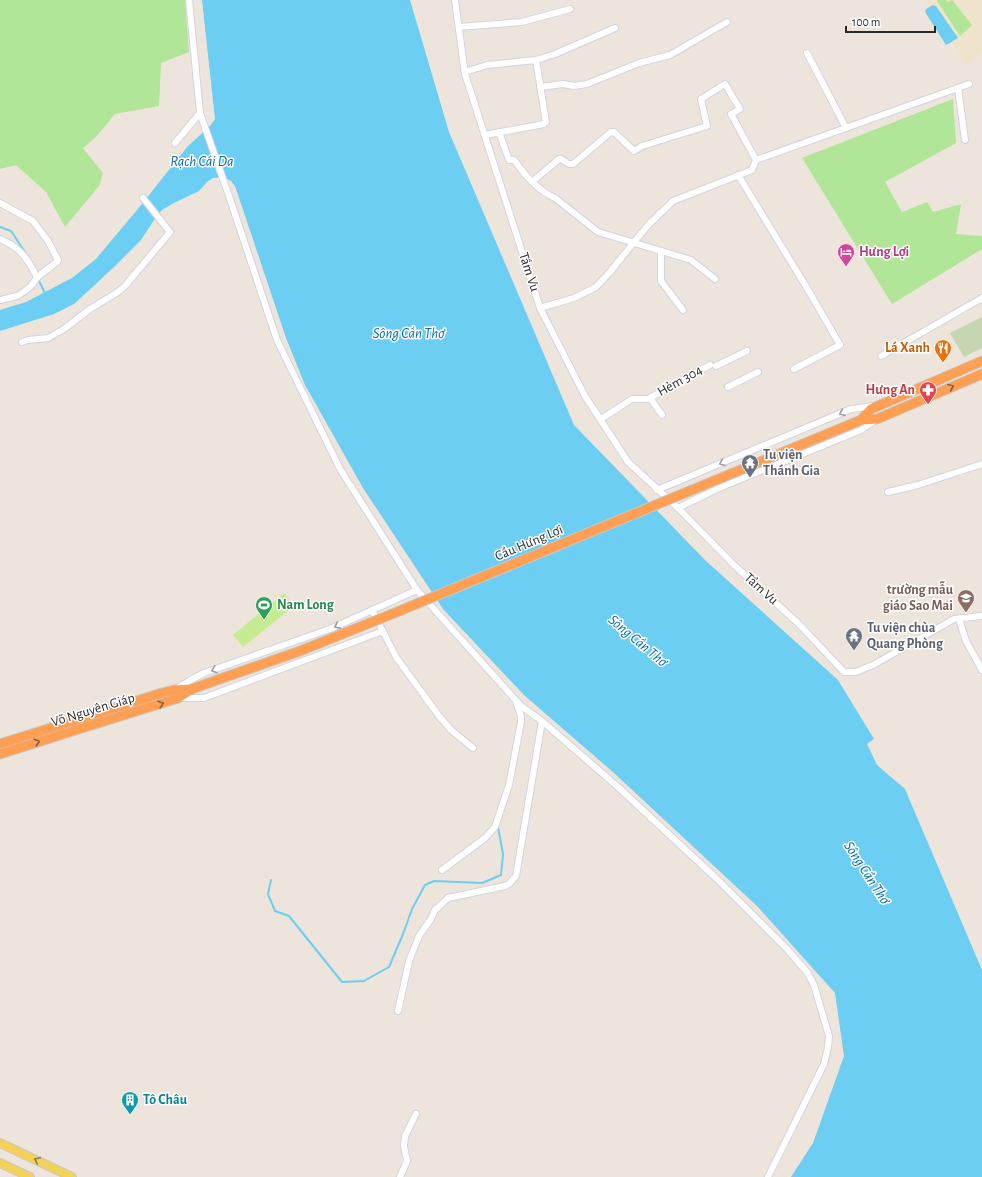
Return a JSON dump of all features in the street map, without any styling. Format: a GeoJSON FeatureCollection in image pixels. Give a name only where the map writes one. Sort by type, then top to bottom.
{"type":"FeatureCollection","features":[{"type":"Feature","properties":{"kind":"highway"},"geometry":{"type":"LineString","coordinates":[[861,420],[871,409],[982,361]]}},
{"type":"Feature","properties":{"kind":"highway"},"geometry":{"type":"LineString","coordinates":[[861,420],[877,419],[982,374]]}},
{"type":"Feature","properties":{"kind":"highway","name":"Cầu Hưng Lợi"},"geometry":{"type":"LineString","coordinates":[[217,680],[300,651],[397,612],[861,420]]}},
{"type":"Feature","properties":{"kind":"highway","name":"Võ Nguyên Giáp"},"geometry":{"type":"LineString","coordinates":[[0,744],[81,723],[217,680]]}},
{"type":"Feature","properties":{"kind":"highway","name":"Võ Nguyên Giáp"},"geometry":{"type":"LineString","coordinates":[[0,754],[81,723]]}},
{"type":"Feature","properties":{"kind":"main road"},"geometry":{"type":"LineString","coordinates":[[0,1143],[72,1177]]}},
{"type":"Feature","properties":{"kind":"main road"},"geometry":{"type":"LineString","coordinates":[[0,1163],[20,1175],[30,1177]]}},
{"type":"Feature","properties":{"kind":"street"},"geometry":{"type":"LineString","coordinates":[[189,0],[200,113],[281,347],[340,469],[417,590],[521,706],[539,719],[618,787],[717,879],[787,949],[807,972],[814,985],[829,1036],[824,1064],[768,1177]]}},
{"type":"Feature","properties":{"kind":"street","name":"Tầm Vu"},"geometry":{"type":"LineString","coordinates":[[455,0],[465,72],[540,308],[585,396],[628,462],[678,508],[735,566],[799,624],[844,672],[856,672],[863,669],[954,619],[959,619]]}},
{"type":"Feature","properties":{"kind":"street"},"geometry":{"type":"LineString","coordinates":[[459,27],[522,22],[570,9]]}},
{"type":"Feature","properties":{"kind":"street"},"geometry":{"type":"LineString","coordinates":[[540,87],[563,84],[574,86],[587,84],[639,63],[670,55],[727,22]]}},
{"type":"Feature","properties":{"kind":"street"},"geometry":{"type":"LineString","coordinates":[[465,72],[488,66],[536,60],[555,54],[615,28]]}},
{"type":"Feature","properties":{"kind":"street"},"geometry":{"type":"LineString","coordinates":[[807,52],[846,128]]}},
{"type":"Feature","properties":{"kind":"street"},"geometry":{"type":"LineString","coordinates":[[485,135],[544,124],[546,122],[536,60]]}},
{"type":"Feature","properties":{"kind":"street"},"geometry":{"type":"LineString","coordinates":[[533,181],[561,158],[569,164],[572,164],[611,132],[614,132],[634,151],[642,146],[707,126],[701,99],[725,84],[740,109],[731,114],[756,160]]}},
{"type":"Feature","properties":{"kind":"street"},"geometry":{"type":"LineString","coordinates":[[540,308],[574,298],[596,287],[610,272],[632,243],[662,210],[673,201],[752,170],[756,160],[969,84]]}},
{"type":"Feature","properties":{"kind":"street"},"geometry":{"type":"LineString","coordinates":[[958,88],[965,140]]}},
{"type":"Feature","properties":{"kind":"street"},"geometry":{"type":"LineString","coordinates":[[175,143],[200,113]]}},
{"type":"Feature","properties":{"kind":"street"},"geometry":{"type":"LineString","coordinates":[[498,132],[509,160],[514,160],[541,190],[555,198],[598,232],[691,260],[714,279]]}},
{"type":"Feature","properties":{"kind":"street"},"geometry":{"type":"LineString","coordinates":[[738,175],[840,345],[794,369]]}},
{"type":"Feature","properties":{"kind":"street"},"geometry":{"type":"LineString","coordinates":[[22,342],[48,338],[64,329],[90,309],[125,286],[170,232],[143,198]]}},
{"type":"Feature","properties":{"kind":"street"},"geometry":{"type":"LineString","coordinates":[[0,204],[33,220],[58,258],[57,262],[37,277],[32,286],[17,296],[0,300]]}},
{"type":"Feature","properties":{"kind":"street"},"geometry":{"type":"LineString","coordinates":[[0,239],[12,245],[21,252],[37,277]]}},
{"type":"Feature","properties":{"kind":"street"},"geometry":{"type":"LineString","coordinates":[[661,251],[661,281],[683,310]]}},
{"type":"Feature","properties":{"kind":"street"},"geometry":{"type":"LineString","coordinates":[[881,356],[982,298]]}},
{"type":"Feature","properties":{"kind":"street","name":"Hẻm 304"},"geometry":{"type":"LineString","coordinates":[[601,419],[632,399],[650,398],[746,351]]}},
{"type":"Feature","properties":{"kind":"street"},"geometry":{"type":"LineString","coordinates":[[728,387],[758,372]]}},
{"type":"Feature","properties":{"kind":"street","name":"Hẻm 304"},"geometry":{"type":"LineString","coordinates":[[650,398],[662,415]]}},
{"type":"Feature","properties":{"kind":"street"},"geometry":{"type":"LineString","coordinates":[[657,490],[851,409],[880,405]]}},
{"type":"Feature","properties":{"kind":"street"},"geometry":{"type":"LineString","coordinates":[[678,508],[719,488],[861,430],[877,419]]}},
{"type":"Feature","properties":{"kind":"street"},"geometry":{"type":"LineString","coordinates":[[888,492],[918,486],[982,464]]}},
{"type":"Feature","properties":{"kind":"street"},"geometry":{"type":"LineString","coordinates":[[176,694],[189,680],[204,673],[330,629],[417,590]]}},
{"type":"Feature","properties":{"kind":"street"},"geometry":{"type":"LineString","coordinates":[[372,610],[396,657],[439,716],[451,730],[473,748]]}},
{"type":"Feature","properties":{"kind":"street"},"geometry":{"type":"LineString","coordinates":[[982,616],[959,619],[966,641],[982,670]]}},
{"type":"Feature","properties":{"kind":"street"},"geometry":{"type":"LineString","coordinates":[[176,694],[204,698],[383,631]]}},
{"type":"Feature","properties":{"kind":"street"},"geometry":{"type":"LineString","coordinates":[[442,870],[485,838],[495,827],[509,785],[521,722],[521,716],[515,699]]}},
{"type":"Feature","properties":{"kind":"street"},"geometry":{"type":"LineString","coordinates":[[398,1011],[409,961],[419,936],[431,919],[435,910],[448,898],[505,886],[509,884],[516,876],[539,719]]}},
{"type":"Feature","properties":{"kind":"street"},"geometry":{"type":"LineString","coordinates":[[400,1177],[407,1161],[404,1146],[405,1136],[416,1114]]}},
{"type":"Feature","properties":{"kind":"shaded area"},"geometry":{"type":"Polygon","coordinates":[[[925,0],[982,0],[982,52],[967,67],[925,0]]]}},
{"type":"Feature","properties":{"kind":"green space"},"geometry":{"type":"Polygon","coordinates":[[[0,0],[185,0],[189,52],[161,63],[159,106],[115,114],[96,137],[83,148],[103,173],[99,186],[65,227],[46,192],[16,165],[0,169],[0,0]]]}},
{"type":"Feature","properties":{"kind":"green space"},"geometry":{"type":"Polygon","coordinates":[[[946,0],[948,2],[952,0],[972,25],[960,36],[937,1],[946,0]]]}},
{"type":"Feature","properties":{"kind":"green space"},"geometry":{"type":"Polygon","coordinates":[[[953,99],[956,143],[885,182],[902,212],[927,202],[933,212],[961,204],[956,234],[982,236],[982,249],[892,304],[802,158],[953,99]]]}},
{"type":"Feature","properties":{"kind":"green space"},"geometry":{"type":"Polygon","coordinates":[[[982,317],[982,348],[964,357],[950,333],[982,317]]]}},
{"type":"Feature","properties":{"kind":"green space","name":"Nam Long"},"geometry":{"type":"Polygon","coordinates":[[[284,593],[294,606],[243,647],[233,635],[284,593]]]}},
{"type":"Feature","properties":{"kind":"water","name":"Sông Cần Thơ"},"geometry":{"type":"Polygon","coordinates":[[[202,0],[410,0],[449,132],[574,425],[705,560],[838,680],[874,739],[867,744],[877,765],[905,789],[982,970],[982,1177],[791,1177],[813,1143],[844,1056],[835,993],[758,907],[614,773],[524,695],[443,609],[363,488],[305,385],[286,338],[235,186],[231,181],[223,177],[213,178],[199,191],[162,210],[141,240],[74,304],[54,314],[0,331],[0,310],[26,302],[72,278],[96,259],[187,147],[210,126],[215,119],[202,0]]]}},
{"type":"Feature","properties":{"kind":"water"},"geometry":{"type":"Polygon","coordinates":[[[933,5],[936,6],[958,38],[946,45],[925,12],[926,9],[933,5]]]}},
{"type":"Feature","properties":{"kind":"waterway"},"geometry":{"type":"LineString","coordinates":[[0,227],[11,231],[29,258]]}},
{"type":"Feature","properties":{"kind":"waterway"},"geometry":{"type":"LineString","coordinates":[[38,279],[45,293]]}},
{"type":"Feature","properties":{"kind":"waterway"},"geometry":{"type":"LineString","coordinates":[[503,812],[506,803]]}},
{"type":"Feature","properties":{"kind":"waterway"},"geometry":{"type":"LineString","coordinates":[[271,880],[268,894],[275,911],[289,916],[342,982],[364,981],[389,967],[412,909],[425,885],[434,881],[482,883],[501,875],[503,854],[498,827]]}},
{"type":"Feature","properties":{"kind":"place","name":"Hưng Lợi"},"geometry":{"type":"Point","coordinates":[846,267]}},
{"type":"Feature","properties":{"kind":"place","name":"Lá Xanh"},"geometry":{"type":"Point","coordinates":[943,363]}},
{"type":"Feature","properties":{"kind":"place","name":"Hưng An"},"geometry":{"type":"Point","coordinates":[928,405]}},
{"type":"Feature","properties":{"kind":"place","name":"Tu viện Thánh Gia"},"geometry":{"type":"Point","coordinates":[750,478]}},
{"type":"Feature","properties":{"kind":"place","name":"trường mẫu giáo Sao Mai"},"geometry":{"type":"Point","coordinates":[966,613]}},
{"type":"Feature","properties":{"kind":"place","name":"Nam Long"},"geometry":{"type":"Point","coordinates":[264,620]}},
{"type":"Feature","properties":{"kind":"place","name":"Tu viện chùa Quang Phòng"},"geometry":{"type":"Point","coordinates":[854,651]}},
{"type":"Feature","properties":{"kind":"place","name":"Tô Châu"},"geometry":{"type":"Point","coordinates":[130,1115]}},
{"type":"Feature","properties":{"kind":"water label","name":"Rạch Cái Da"},"geometry":{"type":"Point","coordinates":[202,161]}}]}
